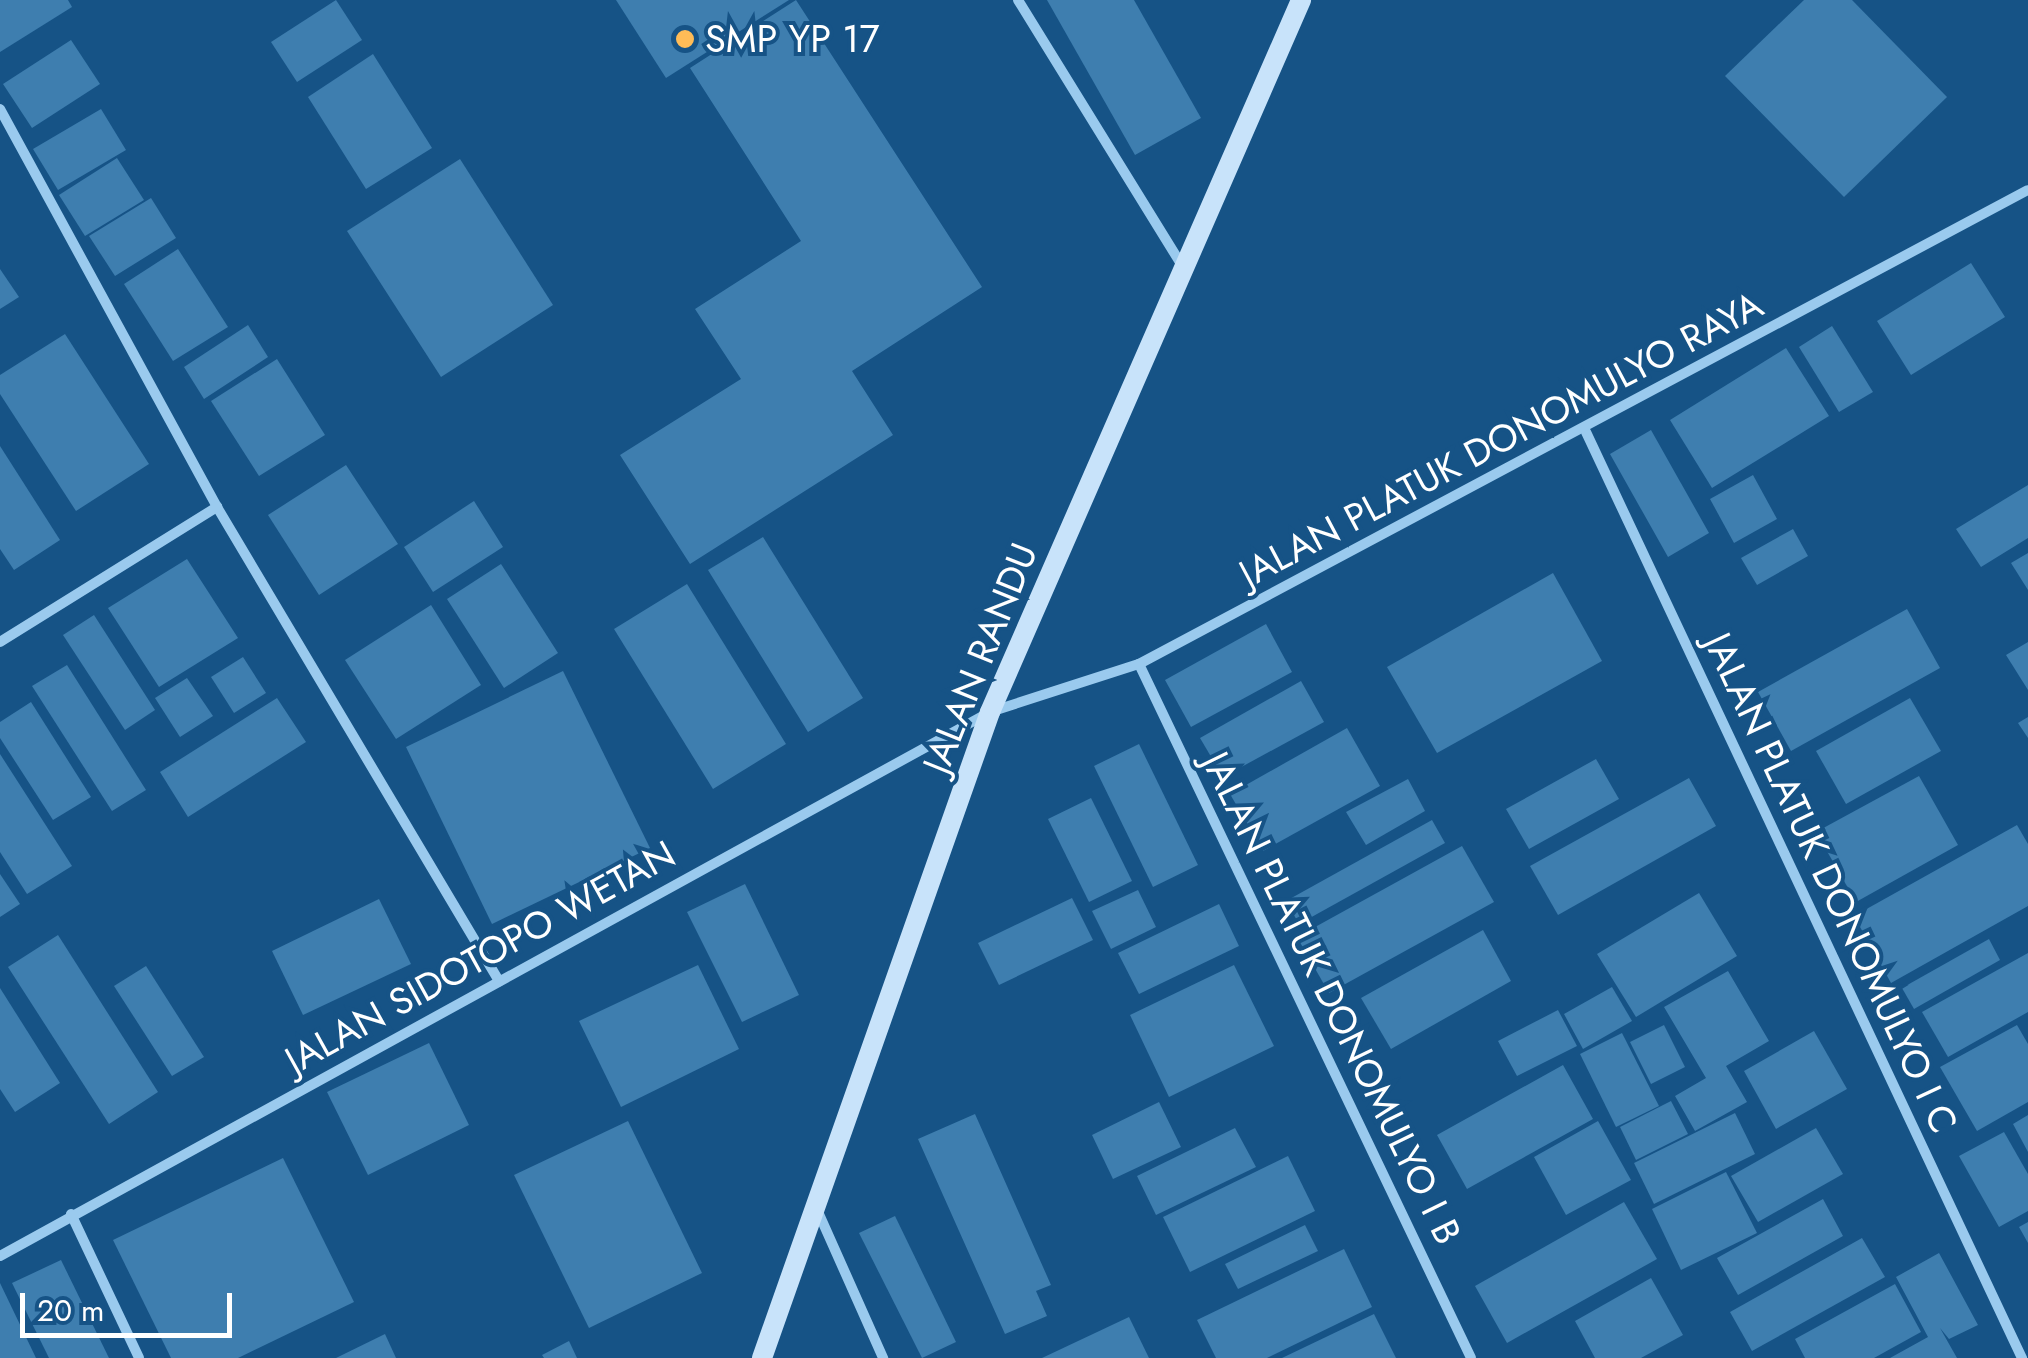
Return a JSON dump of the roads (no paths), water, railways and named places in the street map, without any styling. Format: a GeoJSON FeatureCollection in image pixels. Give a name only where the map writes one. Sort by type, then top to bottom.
{"type":"FeatureCollection","features":[{"type":"Feature","properties":{"kind":"street"},"geometry":{"type":"LineString","coordinates":[[1018,0],[1187,272]]}},
{"type":"Feature","properties":{"kind":"street","name":"JALAN RANDU"},"geometry":{"type":"LineString","coordinates":[[762,1358],[819,1214],[990,712],[1187,272],[1301,0]]}},
{"type":"Feature","properties":{"kind":"street"},"geometry":{"type":"LineString","coordinates":[[0,109],[218,507],[499,980]]}},
{"type":"Feature","properties":{"kind":"street","name":"JALAN PLATUK DONOMULYO RAYA"},"geometry":{"type":"LineString","coordinates":[[990,712],[1139,664],[1586,432],[2027,194]]}},
{"type":"Feature","properties":{"kind":"street","name":"JALAN PLATUK DONOMULYO I C"},"geometry":{"type":"LineString","coordinates":[[1586,432],[2022,1358]]}},
{"type":"Feature","properties":{"kind":"street"},"geometry":{"type":"LineString","coordinates":[[0,642],[218,507]]}},
{"type":"Feature","properties":{"kind":"street","name":"JALAN PLATUK DONOMULYO I B"},"geometry":{"type":"LineString","coordinates":[[1139,664],[1471,1358]]}},
{"type":"Feature","properties":{"kind":"street","name":"JALAN SIDOTOPO WETAN"},"geometry":{"type":"LineString","coordinates":[[0,1256],[990,712]]}},
{"type":"Feature","properties":{"kind":"street"},"geometry":{"type":"LineString","coordinates":[[71,1214],[139,1358]]}},
{"type":"Feature","properties":{"kind":"street"},"geometry":{"type":"LineString","coordinates":[[819,1214],[883,1358]]}},
{"type":"Feature","properties":{"kind":"place","name":"SMP YP 17"},"geometry":{"type":"Point","coordinates":[685,39]}}]}
